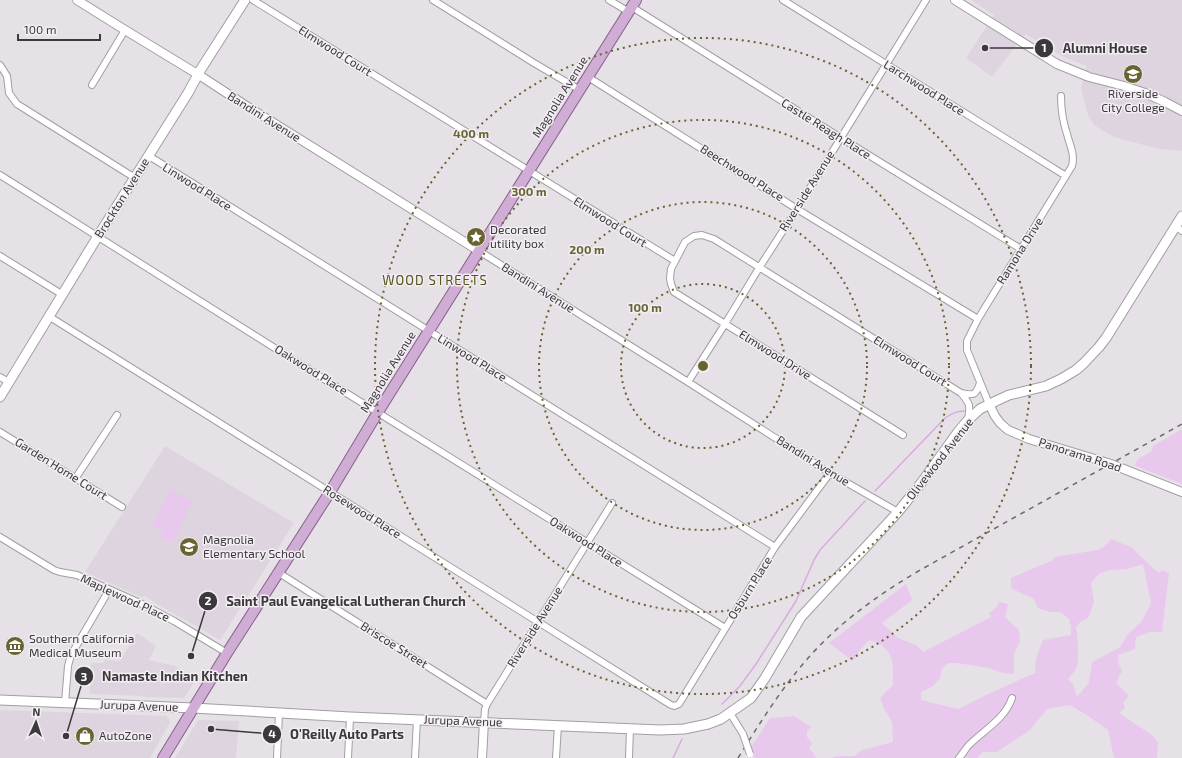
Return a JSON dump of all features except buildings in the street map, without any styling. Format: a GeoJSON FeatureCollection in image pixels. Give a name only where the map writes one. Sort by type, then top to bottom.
{"type":"FeatureCollection","features":[{"type":"Feature","properties":{"kind":"main road","name":"Brockton Avenue"},"geometry":{"type":"LineString","coordinates":[[0,397],[245,0]]}},
{"type":"Feature","properties":{"kind":"main road","name":"Magnolia Avenue"},"geometry":{"type":"LineString","coordinates":[[163,758],[227,653],[279,574],[378,412],[632,6]]}},
{"type":"Feature","properties":{"kind":"main road","name":"Olivewood Avenue"},"geometry":{"type":"LineString","coordinates":[[730,713],[751,698],[801,617],[898,512],[968,420],[980,409],[989,404],[1009,395],[1046,386],[1071,373],[1084,363],[1103,342],[1179,229],[1182,216]]}},
{"type":"Feature","properties":{"kind":"main road","name":"Jurupa Avenue"},"geometry":{"type":"LineString","coordinates":[[0,700],[660,730],[689,728],[708,724],[721,719],[730,713]]}},
{"type":"Feature","properties":{"kind":"street","name":"Bandini Avenue"},"geometry":{"type":"LineString","coordinates":[[77,0],[688,382],[830,473],[898,512]]}},
{"type":"Feature","properties":{"kind":"street","name":"Elmwood Court"},"geometry":{"type":"LineString","coordinates":[[252,0],[675,261],[685,242],[694,236],[702,235],[714,239],[961,393]]}},
{"type":"Feature","properties":{"kind":"street"},"geometry":{"type":"LineString","coordinates":[[433,0],[580,90]]}},
{"type":"Feature","properties":{"kind":"street","name":"Castle Reagh Place"},"geometry":{"type":"LineString","coordinates":[[609,0],[632,6],[841,138],[1021,249]]}},
{"type":"Feature","properties":{"kind":"street","name":"Larchwood Place"},"geometry":{"type":"LineString","coordinates":[[783,0],[1066,176]]}},
{"type":"Feature","properties":{"kind":"street","name":"Riverside Avenue"},"geometry":{"type":"LineString","coordinates":[[688,382],[798,208],[926,0]]}},
{"type":"Feature","properties":{"kind":"street"},"geometry":{"type":"LineString","coordinates":[[955,0],[1057,64],[1089,77],[1145,93],[1182,111]]}},
{"type":"Feature","properties":{"kind":"street"},"geometry":{"type":"LineString","coordinates":[[92,86],[125,30]]}},
{"type":"Feature","properties":{"kind":"street"},"geometry":{"type":"LineString","coordinates":[[0,65],[7,76],[9,93],[17,104],[135,178]]}},
{"type":"Feature","properties":{"kind":"street","name":"Beechwood Place"},"geometry":{"type":"LineString","coordinates":[[588,76],[978,320]]}},
{"type":"Feature","properties":{"kind":"street","name":"Ramona Drive"},"geometry":{"type":"LineString","coordinates":[[989,404],[967,350],[966,341],[1072,166],[1074,158],[1062,117],[1061,96]]}},
{"type":"Feature","properties":{"kind":"street","name":"Linwood Place"},"geometry":{"type":"LineString","coordinates":[[149,156],[775,547]]}},
{"type":"Feature","properties":{"kind":"street","name":"Oakwood Place"},"geometry":{"type":"LineString","coordinates":[[0,175],[725,628]]}},
{"type":"Feature","properties":{"kind":"street"},"geometry":{"type":"LineString","coordinates":[[0,256],[63,295]]}},
{"type":"Feature","properties":{"kind":"street","name":"Elmwood Drive"},"geometry":{"type":"LineString","coordinates":[[675,261],[671,269],[670,278],[674,292],[904,434]]}},
{"type":"Feature","properties":{"kind":"street","name":"Rosewood Place"},"geometry":{"type":"LineString","coordinates":[[50,317],[538,623],[674,706]]}},
{"type":"Feature","properties":{"kind":"street"},"geometry":{"type":"LineString","coordinates":[[0,377],[9,382]]}},
{"type":"Feature","properties":{"kind":"street"},"geometry":{"type":"LineString","coordinates":[[961,393],[971,395],[975,394],[980,383]]}},
{"type":"Feature","properties":{"kind":"street"},"geometry":{"type":"LineString","coordinates":[[961,393],[968,401],[970,406],[968,420]]}},
{"type":"Feature","properties":{"kind":"street","name":"Panorama Road"},"geometry":{"type":"LineString","coordinates":[[989,404],[1000,423],[1008,430],[1029,439],[1110,464],[1182,492]]}},
{"type":"Feature","properties":{"kind":"street"},"geometry":{"type":"LineString","coordinates":[[75,479],[117,415]]}},
{"type":"Feature","properties":{"kind":"street","name":"Garden Home Court"},"geometry":{"type":"LineString","coordinates":[[0,432],[122,507]]}},
{"type":"Feature","properties":{"kind":"street","name":"Osburn Place"},"geometry":{"type":"LineString","coordinates":[[674,706],[679,704],[775,547],[830,473]]}},
{"type":"Feature","properties":{"kind":"street","name":"Riverside Avenue"},"geometry":{"type":"LineString","coordinates":[[482,758],[485,709],[487,704],[612,504]]}},
{"type":"Feature","properties":{"kind":"street","name":"Maplewood Place"},"geometry":{"type":"LineString","coordinates":[[0,536],[54,570],[77,575],[142,604],[174,621],[227,653]]}},
{"type":"Feature","properties":{"kind":"street","name":"Briscoe Street"},"geometry":{"type":"LineString","coordinates":[[279,574],[487,704]]}},
{"type":"Feature","properties":{"kind":"street"},"geometry":{"type":"LineString","coordinates":[[65,703],[68,666],[71,655],[110,590]]}},
{"type":"Feature","properties":{"kind":"street"},"geometry":{"type":"LineString","coordinates":[[959,758],[969,745],[1003,714],[1010,706],[1012,698]]}},
{"type":"Feature","properties":{"kind":"street"},"geometry":{"type":"LineString","coordinates":[[277,758],[279,713]]}},
{"type":"Feature","properties":{"kind":"street"},"geometry":{"type":"LineString","coordinates":[[730,713],[743,734],[751,756]]}},
{"type":"Feature","properties":{"kind":"street"},"geometry":{"type":"LineString","coordinates":[[348,758],[350,717]]}},
{"type":"Feature","properties":{"kind":"street"},"geometry":{"type":"LineString","coordinates":[[415,758],[417,719]]}},
{"type":"Feature","properties":{"kind":"street"},"geometry":{"type":"LineString","coordinates":[[556,758],[558,725]]}},
{"type":"Feature","properties":{"kind":"street"},"geometry":{"type":"LineString","coordinates":[[629,758],[630,728]]}},
{"type":"Feature","properties":{"kind":"shaded area","name":"Riverside City College"},"geometry":{"type":"Polygon","coordinates":[[[971,0],[1182,0],[1182,151],[1159,149],[1114,137],[1094,125],[1088,115],[1081,88],[1087,66],[1062,56],[1025,34],[992,77],[966,58],[994,15],[971,0]]]}},
{"type":"Feature","properties":{"kind":"shaded area"},"geometry":{"type":"Polygon","coordinates":[[[1182,429],[1182,484],[1136,466],[1135,464],[1139,458],[1151,452],[1153,446],[1182,429]]]}},
{"type":"Feature","properties":{"kind":"shaded area","name":"Magnolia Elementary School"},"geometry":{"type":"Polygon","coordinates":[[[165,446],[294,523],[220,640],[145,596],[141,597],[85,572],[165,446]]]}},
{"type":"Feature","properties":{"kind":"shaded area"},"geometry":{"type":"Polygon","coordinates":[[[170,489],[181,495],[163,531],[152,525],[170,489]]]}},
{"type":"Feature","properties":{"kind":"shaded area"},"geometry":{"type":"Polygon","coordinates":[[[182,495],[193,501],[172,543],[160,537],[182,495]]]}},
{"type":"Feature","properties":{"kind":"shaded area"},"geometry":{"type":"Polygon","coordinates":[[[1111,539],[1131,547],[1155,570],[1160,573],[1162,570],[1169,573],[1162,632],[1150,632],[1136,637],[1135,649],[1118,655],[1119,665],[1122,671],[1116,683],[1129,696],[1123,702],[1125,708],[1119,713],[1152,735],[1158,742],[1157,758],[1114,758],[1108,730],[1070,705],[1047,709],[1030,730],[997,752],[983,752],[977,758],[968,758],[966,756],[964,758],[831,758],[839,756],[854,756],[862,750],[893,742],[892,722],[884,709],[880,698],[893,685],[893,674],[889,653],[886,648],[878,643],[869,640],[853,661],[829,643],[906,584],[912,600],[882,623],[898,638],[916,645],[923,652],[991,617],[989,613],[997,607],[999,602],[1008,604],[1005,617],[1019,630],[1020,641],[1014,654],[1014,674],[1003,673],[989,668],[949,663],[942,668],[940,678],[933,686],[921,692],[921,700],[958,709],[1035,673],[1036,658],[1043,640],[1071,635],[1069,619],[1061,612],[1050,612],[1038,608],[1034,599],[1011,588],[1011,578],[1053,560],[1054,557],[1098,550],[1106,545],[1111,539]],[[1143,564],[1127,569],[1110,570],[1099,574],[1091,583],[1094,602],[1088,618],[1080,622],[1076,628],[1078,663],[1076,670],[1068,679],[1073,684],[1077,697],[1089,682],[1092,662],[1120,647],[1128,634],[1142,621],[1151,603],[1143,564]]]}},
{"type":"Feature","properties":{"kind":"shaded area"},"geometry":{"type":"Polygon","coordinates":[[[137,633],[156,646],[149,660],[175,666],[196,679],[184,698],[149,698],[142,696],[90,694],[91,663],[104,663],[104,660],[120,661],[137,633]]]}},
{"type":"Feature","properties":{"kind":"shaded area"},"geometry":{"type":"Polygon","coordinates":[[[0,710],[167,716],[170,722],[150,758],[0,758],[0,710]]]}},
{"type":"Feature","properties":{"kind":"shaded area"},"geometry":{"type":"Polygon","coordinates":[[[794,716],[811,727],[807,731],[807,737],[812,743],[809,749],[817,758],[754,758],[751,747],[770,718],[794,716]]]}},
{"type":"Feature","properties":{"kind":"shaded area"},"geometry":{"type":"Polygon","coordinates":[[[198,720],[239,721],[236,758],[175,758],[198,720]]]}},
{"type":"Feature","properties":{"kind":"waterway"},"geometry":{"type":"LineString","coordinates":[[875,491],[944,419],[954,413],[964,411]]}},
{"type":"Feature","properties":{"kind":"waterway"},"geometry":{"type":"LineString","coordinates":[[722,704],[740,686],[756,664],[796,601],[820,550],[865,501]]}},
{"type":"Feature","properties":{"kind":"waterway"},"geometry":{"type":"LineString","coordinates":[[673,758],[682,739]]}},
{"type":"Feature","properties":{"kind":"railway"},"geometry":{"type":"LineString","coordinates":[[738,758],[790,680],[822,643],[863,608],[922,569],[1182,424]]}},
{"type":"Feature","properties":{"kind":"place","name":"Alumni House"},"geometry":{"type":"Point","coordinates":[985,48]}},
{"type":"Feature","properties":{"kind":"place","name":"Riverside City College"},"geometry":{"type":"Point","coordinates":[1133,74]}},
{"type":"Feature","properties":{"kind":"place","name":"Decorated utility box"},"geometry":{"type":"Point","coordinates":[476,237]}},
{"type":"Feature","properties":{"kind":"place","name":"Magnolia Elementary School"},"geometry":{"type":"Point","coordinates":[189,547]}},
{"type":"Feature","properties":{"kind":"place","name":"Southern California Medical Museum"},"geometry":{"type":"Point","coordinates":[15,646]}},
{"type":"Feature","properties":{"kind":"place","name":"Saint Paul Evangelical Lutheran Church"},"geometry":{"type":"Point","coordinates":[191,656]}},
{"type":"Feature","properties":{"kind":"place","name":"O'Reilly Auto Parts"},"geometry":{"type":"Point","coordinates":[211,729]}},
{"type":"Feature","properties":{"kind":"place","name":"Namaste Indian Kitchen"},"geometry":{"type":"Point","coordinates":[66,736]}},
{"type":"Feature","properties":{"kind":"place","name":"AutoZone"},"geometry":{"type":"Point","coordinates":[85,736]}},
{"type":"Feature","properties":{"kind":"district","name":"WOOD STREETS"},"geometry":{"type":"Point","coordinates":[435,280]}}]}
